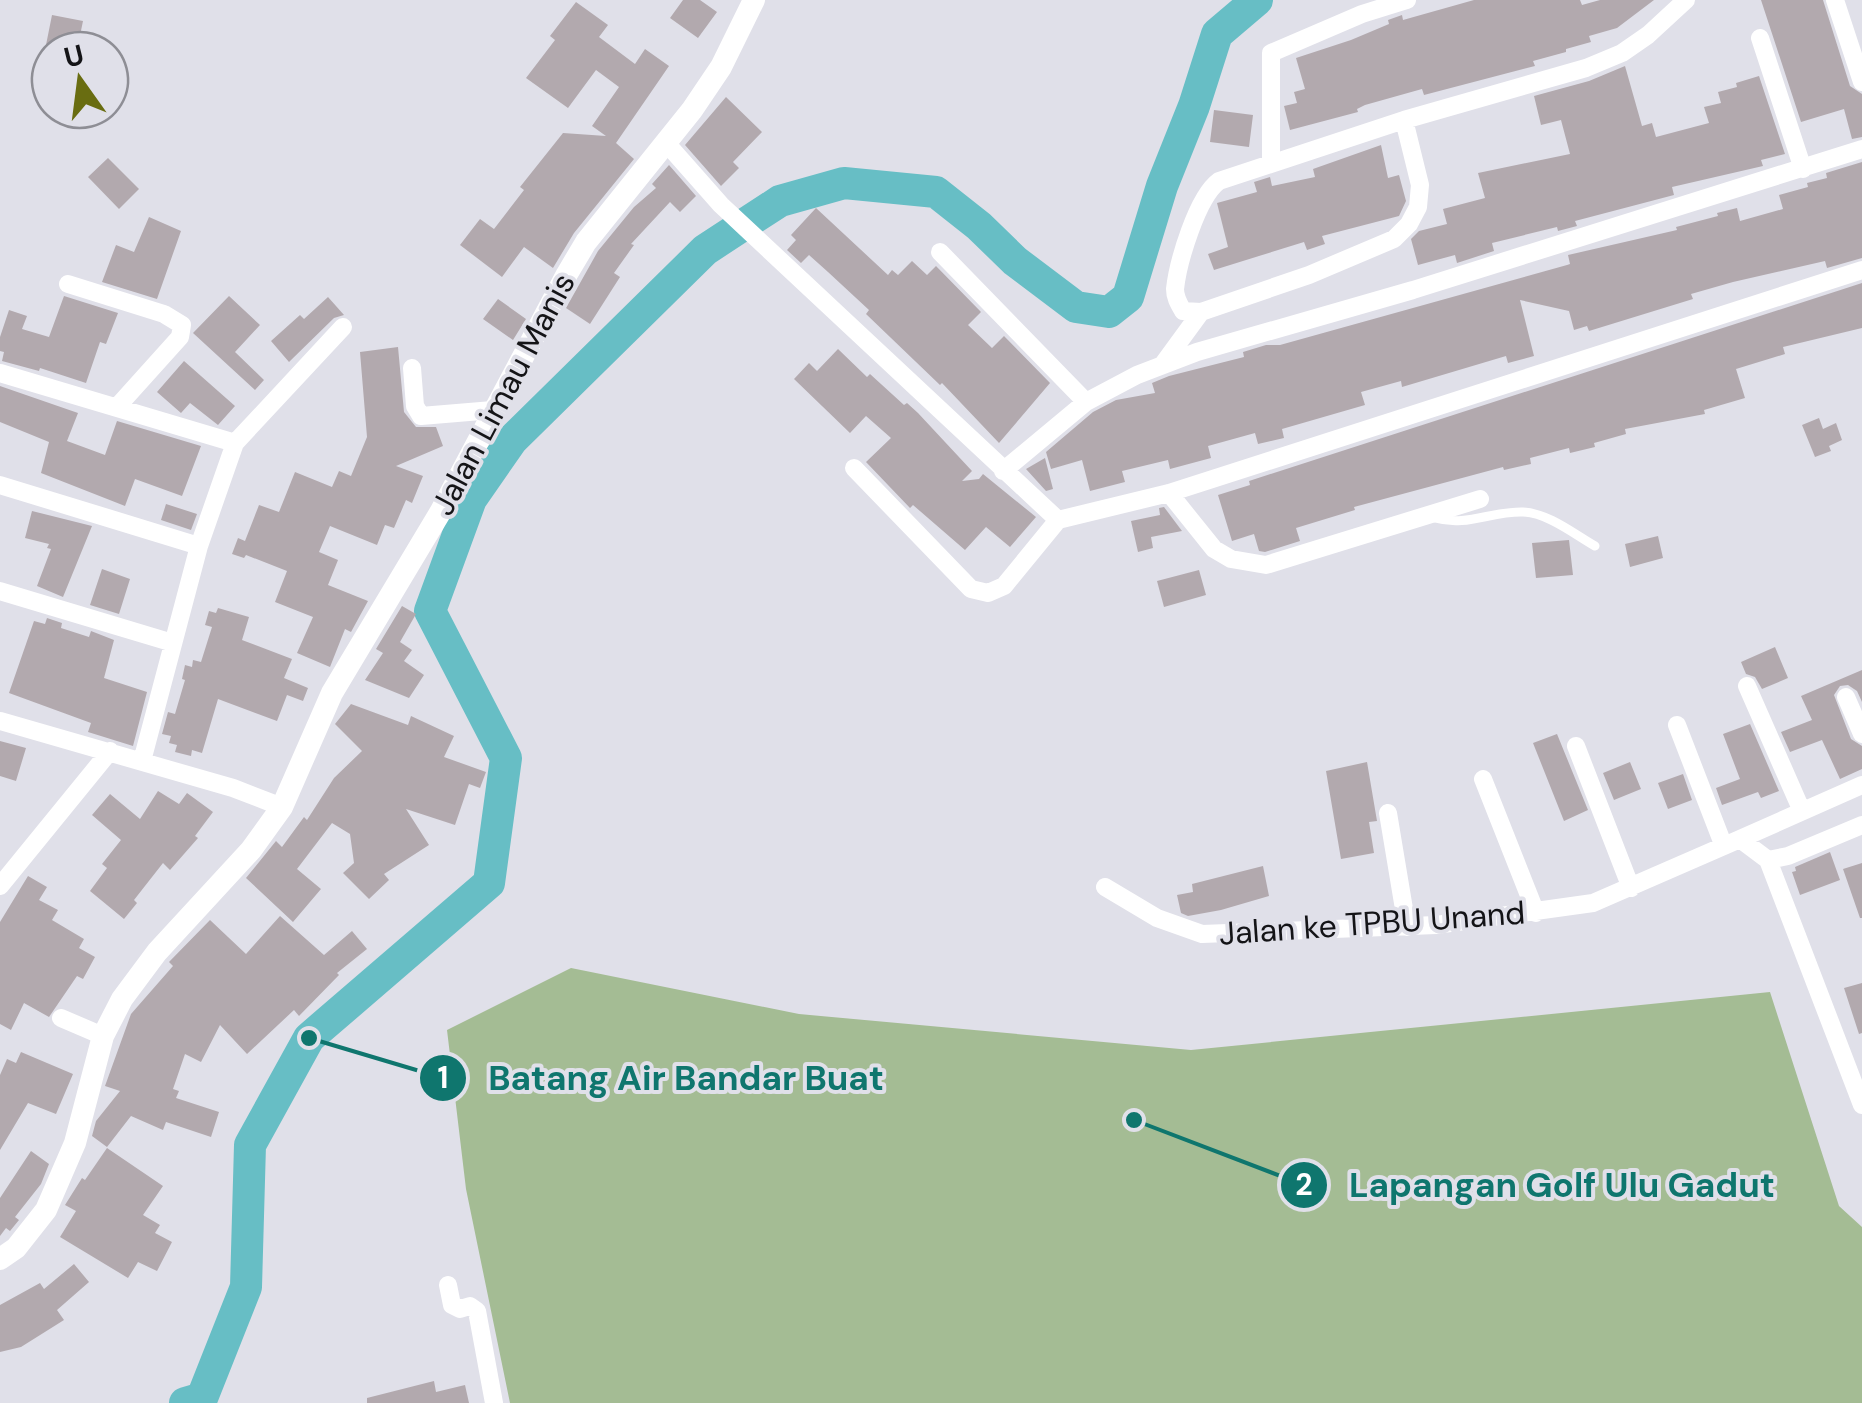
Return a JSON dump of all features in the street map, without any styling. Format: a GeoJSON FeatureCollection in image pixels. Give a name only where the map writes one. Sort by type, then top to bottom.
{"type":"FeatureCollection","features":[{"type":"Feature","properties":{"kind":"street","name":"Jalan Limau Manis"},"geometry":{"type":"LineString","coordinates":[[0,1259],[16,1248],[46,1210],[76,1143],[103,1036],[122,999],[157,952],[251,850],[282,807],[332,694],[440,511],[586,242],[668,145],[720,67],[754,0]]}},
{"type":"Feature","properties":{"kind":"street"},"geometry":{"type":"LineString","coordinates":[[1271,163],[1270,53],[1362,14],[1408,0]]}},
{"type":"Feature","properties":{"kind":"street"},"geometry":{"type":"LineString","coordinates":[[1404,120],[1420,185],[1418,207],[1394,239],[1309,275],[1202,312],[1183,311],[1176,301],[1176,289],[1200,203],[1218,181],[1404,120],[1586,68],[1622,53],[1686,0]]}},
{"type":"Feature","properties":{"kind":"street"},"geometry":{"type":"LineString","coordinates":[[1835,0],[1858,59],[1862,82]]}},
{"type":"Feature","properties":{"kind":"street"},"geometry":{"type":"LineString","coordinates":[[1760,38],[1803,168]]}},
{"type":"Feature","properties":{"kind":"street"},"geometry":{"type":"LineString","coordinates":[[668,145],[721,205],[1058,520]]}},
{"type":"Feature","properties":{"kind":"street"},"geometry":{"type":"LineString","coordinates":[[1003,471],[1086,402],[1137,375],[1197,352],[1413,290],[1862,149]]}},
{"type":"Feature","properties":{"kind":"street"},"geometry":{"type":"LineString","coordinates":[[940,252],[1086,402]]}},
{"type":"Feature","properties":{"kind":"street"},"geometry":{"type":"LineString","coordinates":[[854,468],[971,589],[988,594],[1004,586],[1058,520],[1169,492],[1862,270]]}},
{"type":"Feature","properties":{"kind":"street"},"geometry":{"type":"LineString","coordinates":[[68,284],[164,314],[182,326],[184,332],[117,407]]}},
{"type":"Feature","properties":{"kind":"street"},"geometry":{"type":"LineString","coordinates":[[1161,367],[1202,312]]}},
{"type":"Feature","properties":{"kind":"street"},"geometry":{"type":"LineString","coordinates":[[142,761],[198,546],[235,443],[344,327]]}},
{"type":"Feature","properties":{"kind":"street"},"geometry":{"type":"LineString","coordinates":[[412,368],[415,406],[421,416],[494,410]]}},
{"type":"Feature","properties":{"kind":"street"},"geometry":{"type":"LineString","coordinates":[[0,372],[235,443]]}},
{"type":"Feature","properties":{"kind":"street"},"geometry":{"type":"LineString","coordinates":[[0,485],[198,546]]}},
{"type":"Feature","properties":{"kind":"street"},"geometry":{"type":"LineString","coordinates":[[1169,492],[1214,549],[1232,559],[1266,565],[1480,499]]}},
{"type":"Feature","properties":{"kind":"street"},"geometry":{"type":"LineString","coordinates":[[0,591],[173,643]]}},
{"type":"Feature","properties":{"kind":"street"},"geometry":{"type":"LineString","coordinates":[[1748,686],[1801,809]]}},
{"type":"Feature","properties":{"kind":"street"},"geometry":{"type":"LineString","coordinates":[[1846,697],[1862,734]]}},
{"type":"Feature","properties":{"kind":"street"},"geometry":{"type":"LineString","coordinates":[[0,721],[233,788],[282,807]]}},
{"type":"Feature","properties":{"kind":"street"},"geometry":{"type":"LineString","coordinates":[[1678,725],[1731,841],[1768,860],[1788,856],[1862,825]]}},
{"type":"Feature","properties":{"kind":"street"},"geometry":{"type":"LineString","coordinates":[[1576,746],[1631,888]]}},
{"type":"Feature","properties":{"kind":"street"},"geometry":{"type":"LineString","coordinates":[[0,886],[7,863],[110,751]]}},
{"type":"Feature","properties":{"kind":"street"},"geometry":{"type":"LineString","coordinates":[[1483,779],[1536,913]]}},
{"type":"Feature","properties":{"kind":"street","name":"Jalan ke TPBU Unand"},"geometry":{"type":"LineString","coordinates":[[1105,887],[1157,918],[1202,934],[1407,926],[1536,913],[1594,904],[1862,784]]}},
{"type":"Feature","properties":{"kind":"street"},"geometry":{"type":"LineString","coordinates":[[1388,812],[1407,926]]}},
{"type":"Feature","properties":{"kind":"street"},"geometry":{"type":"LineString","coordinates":[[1768,860],[1861,1102]]}},
{"type":"Feature","properties":{"kind":"street"},"geometry":{"type":"LineString","coordinates":[[61,1018],[103,1036]]}},
{"type":"Feature","properties":{"kind":"street"},"geometry":{"type":"LineString","coordinates":[[448,1285],[452,1305],[460,1309],[470,1306],[476,1311],[494,1403]]}},
{"type":"Feature","properties":{"kind":"lane"},"geometry":{"type":"LineString","coordinates":[[1427,516],[1462,523],[1525,512],[1541,516],[1595,546]]}},
{"type":"Feature","properties":{"kind":"green space"},"geometry":{"type":"Polygon","coordinates":[[[571,968],[799,1014],[1191,1050],[1770,992],[1839,1206],[1862,1227],[1862,1403],[510,1403],[466,1189],[447,1030],[571,968]]]}},
{"type":"Feature","properties":{"kind":"building"},"geometry":{"type":"Polygon","coordinates":[[[683,0],[700,0],[717,12],[698,38],[670,18],[683,0]]]}},
{"type":"Feature","properties":{"kind":"building"},"geometry":{"type":"Polygon","coordinates":[[[1474,0],[1580,0],[1582,5],[1600,0],[1654,0],[1617,28],[1589,36],[1591,42],[1566,52],[1533,61],[1535,66],[1424,95],[1422,89],[1290,130],[1284,106],[1297,103],[1294,92],[1305,89],[1296,58],[1351,40],[1402,15],[1403,20],[1474,0]]]}},
{"type":"Feature","properties":{"kind":"building"},"geometry":{"type":"Polygon","coordinates":[[[1761,0],[1823,0],[1850,86],[1862,94],[1862,137],[1852,139],[1844,109],[1801,122],[1761,0]]]}},
{"type":"Feature","properties":{"kind":"building"},"geometry":{"type":"Polygon","coordinates":[[[576,2],[608,25],[599,37],[635,64],[645,49],[669,66],[616,143],[634,159],[574,233],[553,268],[524,247],[502,277],[460,245],[480,219],[494,229],[524,190],[520,187],[563,133],[606,136],[592,126],[619,87],[596,70],[568,108],[526,78],[555,40],[550,36],[576,2]]]}},
{"type":"Feature","properties":{"kind":"building"},"geometry":{"type":"Polygon","coordinates":[[[52,15],[83,21],[81,30],[49,30],[52,15]]]}},
{"type":"Feature","properties":{"kind":"building"},"geometry":{"type":"Polygon","coordinates":[[[1625,66],[1642,126],[1652,123],[1656,137],[1709,123],[1704,107],[1721,103],[1718,92],[1759,76],[1785,154],[1761,160],[1763,166],[1672,187],[1674,195],[1575,221],[1577,226],[1492,243],[1494,251],[1457,263],[1455,255],[1418,265],[1411,239],[1419,231],[1447,224],[1443,209],[1485,198],[1478,173],[1570,154],[1561,120],[1541,125],[1534,96],[1625,66]]]}},
{"type":"Feature","properties":{"kind":"building"},"geometry":{"type":"Polygon","coordinates":[[[726,97],[762,132],[733,162],[739,168],[721,186],[685,145],[726,97]]]}},
{"type":"Feature","properties":{"kind":"building"},"geometry":{"type":"Polygon","coordinates":[[[1214,110],[1253,115],[1249,147],[1210,142],[1214,110]]]}},
{"type":"Feature","properties":{"kind":"building"},"geometry":{"type":"Polygon","coordinates":[[[1381,145],[1388,178],[1399,175],[1406,201],[1399,216],[1322,236],[1325,244],[1307,250],[1304,242],[1214,270],[1208,254],[1228,247],[1217,203],[1257,192],[1254,182],[1270,177],[1272,186],[1315,177],[1313,169],[1381,145]]]}},
{"type":"Feature","properties":{"kind":"building"},"geometry":{"type":"Polygon","coordinates":[[[108,158],[139,189],[119,209],[88,177],[108,158]]]}},
{"type":"Feature","properties":{"kind":"building"},"geometry":{"type":"Polygon","coordinates":[[[1862,162],[1862,258],[1827,268],[1825,261],[1733,282],[1691,294],[1693,299],[1589,331],[1587,326],[1574,330],[1569,311],[1520,300],[1534,356],[1508,363],[1506,356],[1402,387],[1401,381],[1361,392],[1365,405],[1282,429],[1284,438],[1258,444],[1255,433],[1208,446],[1211,458],[1170,469],[1168,460],[1122,471],[1125,482],[1090,491],[1082,460],[1051,469],[1046,452],[1093,412],[1116,400],[1155,393],[1152,383],[1169,376],[1244,357],[1243,352],[1266,345],[1280,345],[1567,265],[1568,255],[1677,230],[1676,227],[1718,216],[1717,213],[1737,208],[1740,221],[1783,209],[1779,195],[1808,187],[1807,183],[1827,178],[1826,173],[1862,162]]]}},
{"type":"Feature","properties":{"kind":"building"},"geometry":{"type":"Polygon","coordinates":[[[669,165],[696,196],[680,212],[670,202],[631,244],[634,245],[614,273],[620,277],[590,324],[566,308],[598,251],[634,207],[656,188],[652,184],[669,165]]]}},
{"type":"Feature","properties":{"kind":"building"},"geometry":{"type":"Polygon","coordinates":[[[816,208],[888,275],[892,270],[898,275],[912,261],[927,275],[936,266],[981,312],[968,325],[992,348],[1004,336],[1050,383],[999,443],[828,272],[809,255],[801,263],[787,250],[796,240],[791,235],[816,208]]]}},
{"type":"Feature","properties":{"kind":"building"},"geometry":{"type":"Polygon","coordinates":[[[149,217],[181,231],[157,299],[102,282],[116,245],[134,252],[149,217]]]}},
{"type":"Feature","properties":{"kind":"building"},"geometry":{"type":"Polygon","coordinates":[[[1862,283],[1862,328],[1783,347],[1785,354],[1736,369],[1745,398],[1704,410],[1705,414],[1625,429],[1626,434],[1594,443],[1595,447],[1570,453],[1569,448],[1530,458],[1531,464],[1504,470],[1503,467],[1354,507],[1355,510],[1296,528],[1300,541],[1265,552],[1259,551],[1254,534],[1232,541],[1218,495],[1250,485],[1249,481],[1862,283]]]}},
{"type":"Feature","properties":{"kind":"building"},"geometry":{"type":"Polygon","coordinates":[[[64,296],[118,313],[106,344],[100,342],[86,383],[2,361],[0,337],[9,310],[27,316],[22,329],[49,337],[64,296]]]}},
{"type":"Feature","properties":{"kind":"building"},"geometry":{"type":"Polygon","coordinates":[[[229,296],[260,325],[235,352],[264,380],[255,390],[193,333],[229,296]]]}},
{"type":"Feature","properties":{"kind":"building"},"geometry":{"type":"Polygon","coordinates":[[[328,297],[344,315],[334,318],[289,362],[271,341],[328,297]]]}},
{"type":"Feature","properties":{"kind":"building"},"geometry":{"type":"Polygon","coordinates":[[[498,299],[526,319],[513,340],[483,319],[498,299]]]}},
{"type":"Feature","properties":{"kind":"building"},"geometry":{"type":"Polygon","coordinates":[[[398,347],[404,412],[416,427],[436,427],[443,446],[396,466],[423,476],[412,503],[406,500],[394,528],[385,525],[377,545],[330,526],[319,552],[338,560],[328,585],[368,601],[351,632],[345,629],[330,667],[297,653],[313,617],[275,602],[287,571],[246,555],[244,558],[232,554],[238,538],[245,541],[259,505],[279,512],[295,472],[332,487],[339,471],[351,476],[367,437],[360,352],[398,347]]]}},
{"type":"Feature","properties":{"kind":"building"},"geometry":{"type":"Polygon","coordinates":[[[838,349],[867,377],[870,374],[918,413],[972,471],[962,481],[979,479],[983,474],[1036,517],[1010,547],[986,527],[965,550],[913,505],[910,508],[866,462],[891,438],[866,416],[850,433],[794,379],[809,363],[817,371],[838,349]]]}},
{"type":"Feature","properties":{"kind":"building"},"geometry":{"type":"Polygon","coordinates":[[[184,361],[235,406],[218,425],[190,403],[181,413],[157,392],[184,361]]]}},
{"type":"Feature","properties":{"kind":"building"},"geometry":{"type":"Polygon","coordinates":[[[0,386],[78,413],[67,441],[105,455],[117,421],[201,446],[182,496],[135,479],[125,506],[41,473],[49,442],[0,422],[0,386]]]}},
{"type":"Feature","properties":{"kind":"building"},"geometry":{"type":"Polygon","coordinates":[[[1819,418],[1823,429],[1836,423],[1842,440],[1829,446],[1831,451],[1815,457],[1802,425],[1819,418]]]}},
{"type":"Feature","properties":{"kind":"building"},"geometry":{"type":"Polygon","coordinates":[[[1045,458],[1053,489],[1046,491],[1026,469],[1045,458]]]}},
{"type":"Feature","properties":{"kind":"building"},"geometry":{"type":"Polygon","coordinates":[[[166,504],[197,514],[191,530],[161,520],[166,504]]]}},
{"type":"Feature","properties":{"kind":"building"},"geometry":{"type":"Polygon","coordinates":[[[1164,507],[1182,531],[1151,537],[1153,548],[1138,552],[1131,521],[1160,515],[1159,508],[1164,507]]]}},
{"type":"Feature","properties":{"kind":"building"},"geometry":{"type":"Polygon","coordinates":[[[32,511],[92,526],[63,597],[37,586],[51,549],[47,548],[49,544],[25,538],[32,511]]]}},
{"type":"Feature","properties":{"kind":"building"},"geometry":{"type":"Polygon","coordinates":[[[1658,536],[1663,558],[1630,567],[1625,544],[1658,536]]]}},
{"type":"Feature","properties":{"kind":"building"},"geometry":{"type":"Polygon","coordinates":[[[1569,540],[1573,575],[1536,578],[1532,543],[1569,540]]]}},
{"type":"Feature","properties":{"kind":"building"},"geometry":{"type":"Polygon","coordinates":[[[102,569],[130,579],[119,614],[90,605],[102,569]]]}},
{"type":"Feature","properties":{"kind":"building"},"geometry":{"type":"Polygon","coordinates":[[[1199,570],[1206,595],[1164,607],[1157,581],[1199,570]]]}},
{"type":"Feature","properties":{"kind":"building"},"geometry":{"type":"Polygon","coordinates":[[[402,606],[416,614],[400,642],[412,650],[404,661],[424,675],[409,698],[365,680],[383,653],[376,649],[402,606]]]}},
{"type":"Feature","properties":{"kind":"building"},"geometry":{"type":"Polygon","coordinates":[[[218,608],[249,617],[242,640],[292,659],[284,678],[308,688],[303,701],[287,695],[277,721],[218,699],[202,753],[192,750],[191,756],[175,752],[177,745],[169,743],[171,736],[162,734],[168,712],[175,714],[185,665],[192,667],[193,660],[201,662],[212,627],[205,625],[209,611],[216,613],[218,608]]]}},
{"type":"Feature","properties":{"kind":"building"},"geometry":{"type":"Polygon","coordinates":[[[47,618],[62,623],[61,628],[89,637],[91,631],[114,640],[104,678],[147,692],[133,746],[88,732],[91,723],[9,693],[34,621],[45,624],[47,618]]]}},
{"type":"Feature","properties":{"kind":"building"},"geometry":{"type":"Polygon","coordinates":[[[1775,647],[1788,678],[1762,689],[1755,677],[1746,674],[1741,662],[1775,647]]]}},
{"type":"Feature","properties":{"kind":"building"},"geometry":{"type":"Polygon","coordinates":[[[1862,670],[1862,702],[1857,691],[1848,685],[1840,686],[1834,695],[1851,739],[1862,746],[1862,769],[1840,779],[1822,740],[1790,752],[1781,732],[1812,720],[1801,696],[1862,670]]]}},
{"type":"Feature","properties":{"kind":"building"},"geometry":{"type":"Polygon","coordinates":[[[351,704],[408,725],[411,716],[454,736],[444,757],[486,772],[480,788],[469,784],[455,825],[406,809],[429,845],[384,874],[389,880],[369,899],[343,873],[354,863],[350,834],[332,823],[297,869],[321,889],[293,922],[246,878],[276,841],[282,847],[304,817],[307,820],[334,778],[362,751],[335,724],[351,704]]]}},
{"type":"Feature","properties":{"kind":"building"},"geometry":{"type":"Polygon","coordinates":[[[1750,724],[1779,791],[1761,798],[1758,792],[1722,805],[1716,788],[1740,779],[1723,734],[1750,724]]]}},
{"type":"Feature","properties":{"kind":"building"},"geometry":{"type":"Polygon","coordinates":[[[1557,734],[1588,810],[1564,821],[1533,743],[1557,734]]]}},
{"type":"Feature","properties":{"kind":"building"},"geometry":{"type":"Polygon","coordinates":[[[0,741],[26,748],[16,781],[0,776],[0,741]]]}},
{"type":"Feature","properties":{"kind":"building"},"geometry":{"type":"Polygon","coordinates":[[[1367,762],[1377,821],[1369,822],[1374,853],[1341,859],[1326,771],[1367,762]]]}},
{"type":"Feature","properties":{"kind":"building"},"geometry":{"type":"Polygon","coordinates":[[[1630,762],[1641,789],[1614,800],[1603,773],[1630,762]]]}},
{"type":"Feature","properties":{"kind":"building"},"geometry":{"type":"Polygon","coordinates":[[[1683,774],[1692,800],[1668,809],[1658,783],[1683,774]]]}},
{"type":"Feature","properties":{"kind":"building"},"geometry":{"type":"Polygon","coordinates":[[[158,791],[179,804],[187,793],[213,812],[195,836],[198,838],[170,870],[163,863],[124,919],[90,891],[107,868],[102,864],[121,840],[92,815],[110,794],[140,819],[158,791]]]}},
{"type":"Feature","properties":{"kind":"building"},"geometry":{"type":"Polygon","coordinates":[[[1830,852],[1840,880],[1800,895],[1792,872],[1795,867],[1830,852]]]}},
{"type":"Feature","properties":{"kind":"building"},"geometry":{"type":"Polygon","coordinates":[[[1862,863],[1862,918],[1860,918],[1843,869],[1862,863]]]}},
{"type":"Feature","properties":{"kind":"building"},"geometry":{"type":"Polygon","coordinates":[[[1263,866],[1269,896],[1221,910],[1188,916],[1181,913],[1177,895],[1193,892],[1192,884],[1263,866]]]}},
{"type":"Feature","properties":{"kind":"building"},"geometry":{"type":"Polygon","coordinates":[[[28,876],[47,887],[39,900],[58,910],[52,920],[84,939],[79,948],[95,957],[83,979],[77,976],[49,1017],[24,1003],[11,1030],[0,1024],[0,922],[28,876]]]}},
{"type":"Feature","properties":{"kind":"building"},"geometry":{"type":"Polygon","coordinates":[[[280,916],[324,955],[352,931],[367,949],[337,973],[299,1016],[294,1010],[247,1054],[220,1025],[201,1062],[185,1054],[173,1089],[179,1091],[176,1098],[219,1112],[211,1137],[166,1122],[163,1130],[131,1116],[107,1147],[92,1136],[96,1121],[120,1091],[105,1086],[131,1014],[173,966],[169,962],[210,920],[246,954],[280,916]]]}},
{"type":"Feature","properties":{"kind":"building"},"geometry":{"type":"Polygon","coordinates":[[[1862,983],[1862,1033],[1859,1034],[1844,988],[1862,983]]]}},
{"type":"Feature","properties":{"kind":"building"},"geometry":{"type":"Polygon","coordinates":[[[21,1052],[73,1074],[56,1114],[28,1103],[0,1150],[0,1075],[7,1059],[16,1063],[21,1052]]]}},
{"type":"Feature","properties":{"kind":"building"},"geometry":{"type":"Polygon","coordinates":[[[107,1148],[163,1186],[143,1215],[160,1225],[155,1233],[172,1242],[157,1271],[138,1262],[128,1278],[60,1237],[76,1211],[65,1205],[107,1148]]]}},
{"type":"Feature","properties":{"kind":"building"},"geometry":{"type":"Polygon","coordinates":[[[31,1151],[49,1164],[41,1184],[15,1217],[19,1220],[0,1236],[0,1198],[31,1151]]]}},
{"type":"Feature","properties":{"kind":"building"},"geometry":{"type":"Polygon","coordinates":[[[74,1264],[89,1282],[57,1310],[64,1320],[21,1347],[0,1352],[0,1305],[40,1283],[44,1289],[74,1264]]]}},
{"type":"Feature","properties":{"kind":"building"},"geometry":{"type":"Polygon","coordinates":[[[434,1381],[436,1392],[465,1385],[469,1403],[367,1403],[367,1398],[434,1381]]]}},
{"type":"Feature","properties":{"kind":"waterway"},"geometry":{"type":"LineString","coordinates":[[185,1403],[202,1398],[246,1287],[250,1145],[309,1038],[489,883],[506,758],[430,611],[471,499],[512,440],[705,250],[780,201],[844,183],[936,192],[1015,261],[1076,307],[1109,312],[1128,297],[1162,186],[1217,34],[1257,0]]}},
{"type":"Feature","properties":{"kind":"place","name":"Batang Air Bandar Buat"},"geometry":{"type":"Point","coordinates":[309,1038]}},
{"type":"Feature","properties":{"kind":"place","name":"Lapangan Golf Ulu Gadut"},"geometry":{"type":"Point","coordinates":[1134,1120]}}]}
